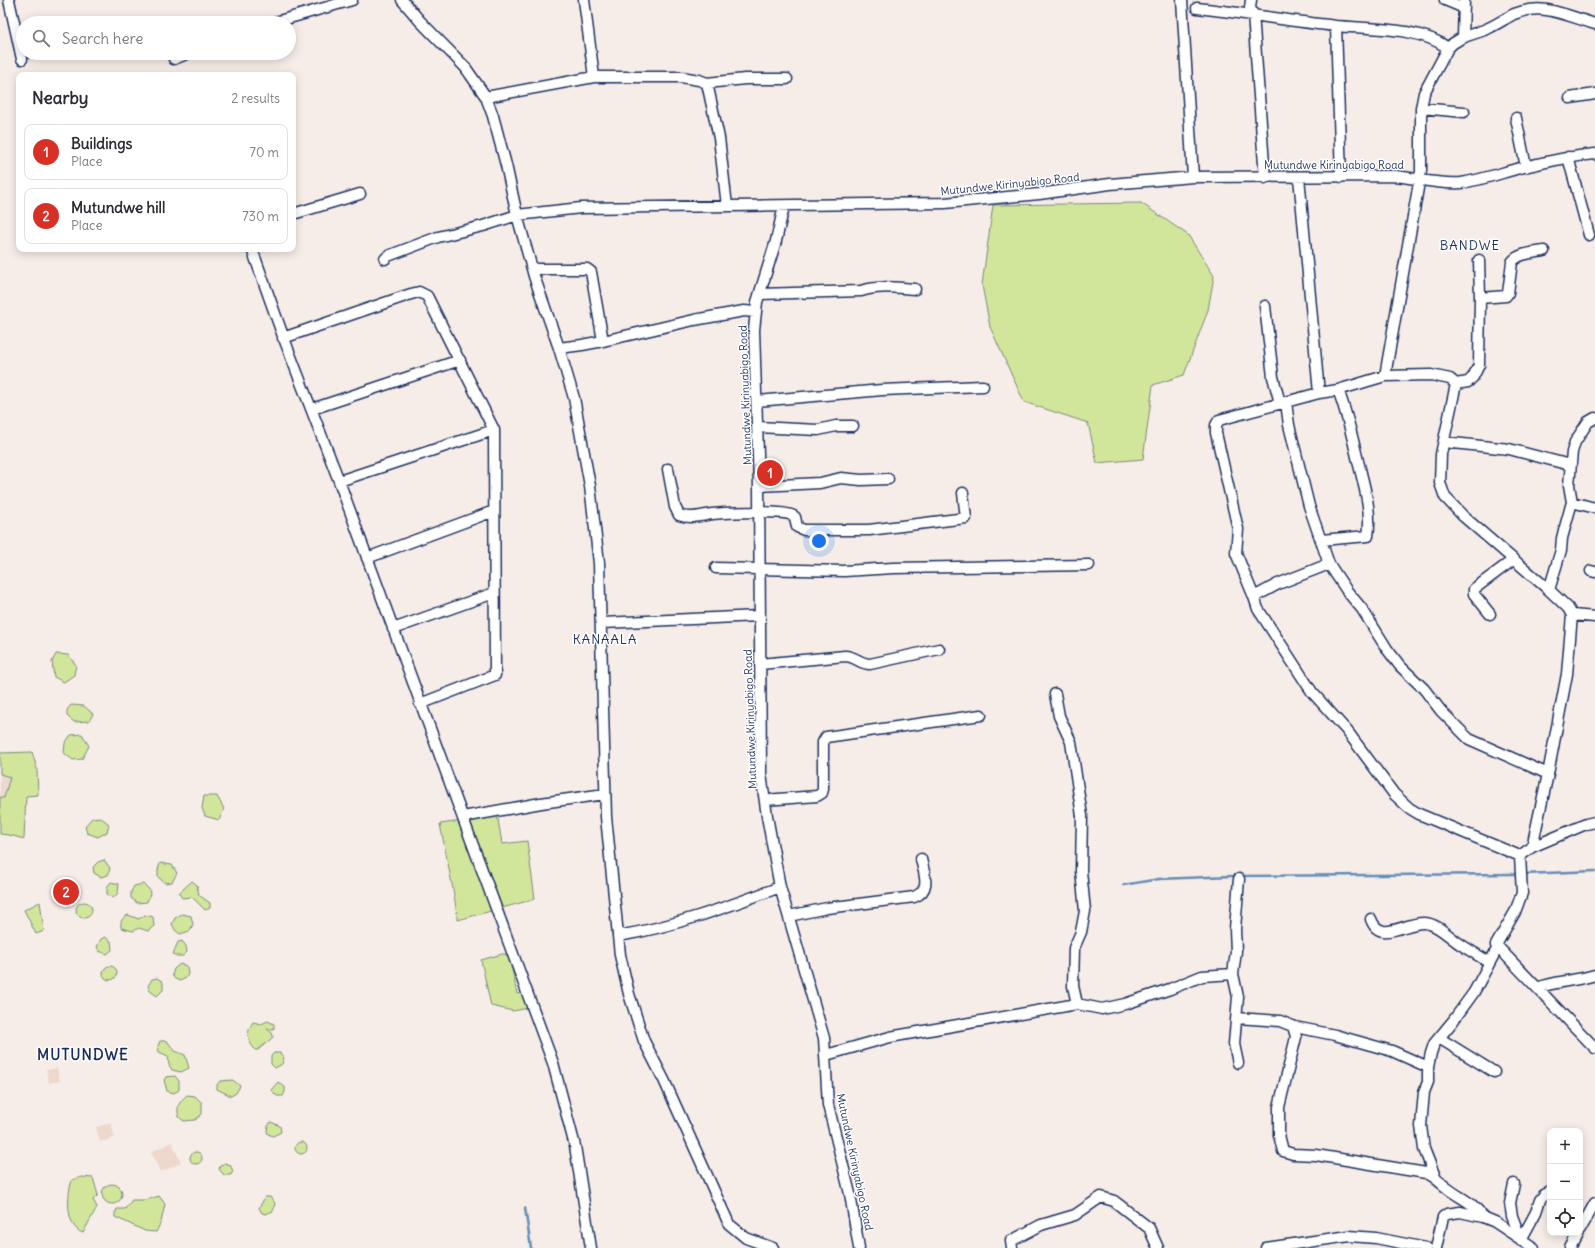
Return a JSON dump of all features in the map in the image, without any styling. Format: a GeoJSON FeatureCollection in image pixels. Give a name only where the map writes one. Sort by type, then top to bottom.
{"type":"FeatureCollection","features":[{"type":"Feature","properties":{"kind":"street"},"geometry":{"type":"LineString","coordinates":[[9,0],[16,31]]}},
{"type":"Feature","properties":{"kind":"street"},"geometry":{"type":"LineString","coordinates":[[296,16],[352,0]]}},
{"type":"Feature","properties":{"kind":"street"},"geometry":{"type":"LineString","coordinates":[[402,0],[420,21],[465,66],[486,97],[493,116],[532,269],[559,348],[574,398],[590,486],[599,563],[602,624],[605,794],[611,874],[620,955],[629,994],[644,1041],[667,1087],[729,1224],[747,1244],[773,1248]]}},
{"type":"Feature","properties":{"kind":"street"},"geometry":{"type":"LineString","coordinates":[[584,0],[594,77]]}},
{"type":"Feature","properties":{"kind":"street"},"geometry":{"type":"LineString","coordinates":[[1182,0],[1192,177]]}},
{"type":"Feature","properties":{"kind":"street"},"geometry":{"type":"LineString","coordinates":[[1251,0],[1250,8],[1253,14],[1265,178]]}},
{"type":"Feature","properties":{"kind":"street"},"geometry":{"type":"LineString","coordinates":[[1445,0],[1464,4],[1463,38]]}},
{"type":"Feature","properties":{"kind":"street"},"geometry":{"type":"LineString","coordinates":[[1197,8],[1253,14],[1336,26],[1419,34],[1448,48]]}},
{"type":"Feature","properties":{"kind":"street"},"geometry":{"type":"LineString","coordinates":[[1385,376],[1420,180],[1422,161],[1421,108],[1424,93],[1448,48],[1463,38],[1498,24],[1513,15],[1535,9],[1548,9],[1595,24]]}},
{"type":"Feature","properties":{"kind":"street"},"geometry":{"type":"LineString","coordinates":[[1336,26],[1341,177]]}},
{"type":"Feature","properties":{"kind":"street"},"geometry":{"type":"LineString","coordinates":[[486,97],[594,77],[681,77],[707,83],[745,79],[787,79]]}},
{"type":"Feature","properties":{"kind":"street"},"geometry":{"type":"LineString","coordinates":[[707,83],[719,138],[727,206]]}},
{"type":"Feature","properties":{"kind":"street"},"geometry":{"type":"LineString","coordinates":[[1570,98],[1595,94]]}},
{"type":"Feature","properties":{"kind":"street"},"geometry":{"type":"LineString","coordinates":[[1421,108],[1464,112]]}},
{"type":"Feature","properties":{"kind":"street"},"geometry":{"type":"LineString","coordinates":[[1516,118],[1526,167]]}},
{"type":"Feature","properties":{"kind":"street","name":"Mutundwe Kirinyabigo Road"},"geometry":{"type":"LineString","coordinates":[[860,1248],[850,1194],[828,1105],[824,1038],[780,887],[761,774],[759,486],[757,401],[754,359],[755,312],[776,241],[784,206],[945,203],[1039,194],[1110,184],[1192,177],[1265,178],[1395,176],[1446,184],[1462,182],[1568,157],[1595,154]]}},
{"type":"Feature","properties":{"kind":"street"},"geometry":{"type":"LineString","coordinates":[[1568,157],[1589,235]]}},
{"type":"Feature","properties":{"kind":"street"},"geometry":{"type":"LineString","coordinates":[[1299,177],[1319,393]]}},
{"type":"Feature","properties":{"kind":"street"},"geometry":{"type":"LineString","coordinates":[[296,213],[360,194]]}},
{"type":"Feature","properties":{"kind":"street"},"geometry":{"type":"LineString","coordinates":[[385,259],[388,256],[438,237],[483,226],[517,215],[581,208],[784,206]]}},
{"type":"Feature","properties":{"kind":"street"},"geometry":{"type":"LineString","coordinates":[[1480,298],[1506,296],[1508,293],[1512,262],[1515,258],[1519,255],[1544,251]]}},
{"type":"Feature","properties":{"kind":"street"},"geometry":{"type":"LineString","coordinates":[[253,252],[283,338],[339,481],[553,1063],[575,1146],[591,1248]]}},
{"type":"Feature","properties":{"kind":"street"},"geometry":{"type":"LineString","coordinates":[[1478,260],[1480,298],[1479,365],[1473,378],[1468,382],[1456,384],[1450,379],[1431,375],[1385,376],[1338,390],[1319,393],[1225,417],[1219,420],[1216,425],[1218,446],[1238,529],[1236,553],[1261,614],[1312,692],[1347,731],[1394,794],[1409,808],[1419,814],[1520,856]]}},
{"type":"Feature","properties":{"kind":"street"},"geometry":{"type":"LineString","coordinates":[[532,269],[589,269],[602,341]]}},
{"type":"Feature","properties":{"kind":"street"},"geometry":{"type":"LineString","coordinates":[[760,294],[861,291],[882,287],[915,289]]}},
{"type":"Feature","properties":{"kind":"street"},"geometry":{"type":"LineString","coordinates":[[283,338],[419,292],[427,296],[494,430],[495,675],[420,704]]}},
{"type":"Feature","properties":{"kind":"street"},"geometry":{"type":"LineString","coordinates":[[1265,306],[1273,377],[1283,403],[1309,506],[1329,564],[1400,666],[1424,689],[1441,711],[1457,728],[1469,739],[1548,774]]}},
{"type":"Feature","properties":{"kind":"street"},"geometry":{"type":"LineString","coordinates":[[559,348],[582,346],[694,320],[744,311],[755,312]]}},
{"type":"Feature","properties":{"kind":"street"},"geometry":{"type":"LineString","coordinates":[[312,409],[460,360]]}},
{"type":"Feature","properties":{"kind":"street"},"geometry":{"type":"LineString","coordinates":[[1456,384],[1441,454],[1440,483],[1445,497],[1513,560],[1549,590],[1568,608],[1572,615],[1567,674],[1548,774],[1532,847]]}},
{"type":"Feature","properties":{"kind":"street"},"geometry":{"type":"LineString","coordinates":[[757,401],[882,390],[983,386]]}},
{"type":"Feature","properties":{"kind":"street"},"geometry":{"type":"LineString","coordinates":[[1321,540],[1368,536],[1370,523],[1365,484],[1347,415],[1338,390]]}},
{"type":"Feature","properties":{"kind":"street"},"geometry":{"type":"LineString","coordinates":[[1549,590],[1561,550],[1562,538],[1572,502],[1569,485],[1570,465],[1575,442],[1588,422],[1595,418]]}},
{"type":"Feature","properties":{"kind":"street"},"geometry":{"type":"LineString","coordinates":[[758,427],[818,430],[836,426],[853,426]]}},
{"type":"Feature","properties":{"kind":"street"},"geometry":{"type":"LineString","coordinates":[[339,481],[494,430]]}},
{"type":"Feature","properties":{"kind":"street"},"geometry":{"type":"LineString","coordinates":[[1444,442],[1509,449],[1570,465]]}},
{"type":"Feature","properties":{"kind":"street"},"geometry":{"type":"LineString","coordinates":[[668,469],[675,507],[678,515],[693,517],[713,514],[789,513],[795,517],[797,527],[804,530],[861,530],[899,527],[966,518],[963,493]]}},
{"type":"Feature","properties":{"kind":"street"},"geometry":{"type":"LineString","coordinates":[[759,486],[820,483],[842,478],[861,480],[888,478]]}},
{"type":"Feature","properties":{"kind":"street"},"geometry":{"type":"LineString","coordinates":[[1572,502],[1595,508]]}},
{"type":"Feature","properties":{"kind":"street"},"geometry":{"type":"LineString","coordinates":[[367,558],[494,511]]}},
{"type":"Feature","properties":{"kind":"street"},"geometry":{"type":"LineString","coordinates":[[1490,614],[1474,594],[1474,589],[1513,560]]}},
{"type":"Feature","properties":{"kind":"street"},"geometry":{"type":"LineString","coordinates":[[1254,597],[1278,584],[1329,564]]}},
{"type":"Feature","properties":{"kind":"street"},"geometry":{"type":"LineString","coordinates":[[716,568],[759,568],[844,572],[894,568],[1089,565]]}},
{"type":"Feature","properties":{"kind":"street"},"geometry":{"type":"LineString","coordinates":[[393,629],[494,593]]}},
{"type":"Feature","properties":{"kind":"street"},"geometry":{"type":"LineString","coordinates":[[1572,615],[1595,617]]}},
{"type":"Feature","properties":{"kind":"street"},"geometry":{"type":"LineString","coordinates":[[602,624],[760,616]]}},
{"type":"Feature","properties":{"kind":"street"},"geometry":{"type":"LineString","coordinates":[[760,664],[845,656],[853,657],[863,664],[870,664],[939,649]]}},
{"type":"Feature","properties":{"kind":"street"},"geometry":{"type":"LineString","coordinates":[[1055,694],[1059,716],[1071,742],[1082,816],[1081,871],[1085,911],[1081,932],[1074,948],[1073,986],[1077,1004]]}},
{"type":"Feature","properties":{"kind":"street"},"geometry":{"type":"LineString","coordinates":[[765,800],[820,795],[823,789],[823,742],[826,737],[981,715]]}},
{"type":"Feature","properties":{"kind":"street"},"geometry":{"type":"LineString","coordinates":[[463,818],[541,803],[605,794]]}},
{"type":"Feature","properties":{"kind":"street"},"geometry":{"type":"LineString","coordinates":[[1520,856],[1532,847],[1586,824],[1595,822]]}},
{"type":"Feature","properties":{"kind":"street"},"geometry":{"type":"LineString","coordinates":[[1436,1179],[1424,1149],[1421,1126],[1422,1103],[1428,1082],[1428,1067],[1434,1044],[1474,992],[1498,947],[1496,945],[1515,912],[1522,893],[1520,856]]}},
{"type":"Feature","properties":{"kind":"street"},"geometry":{"type":"LineString","coordinates":[[789,916],[826,908],[914,897],[921,894],[926,885],[922,859]]}},
{"type":"Feature","properties":{"kind":"street"},"geometry":{"type":"LineString","coordinates":[[1238,1063],[1234,1044],[1238,1018],[1238,997],[1233,974],[1236,952],[1235,929],[1239,879]]}},
{"type":"Feature","properties":{"kind":"street"},"geometry":{"type":"LineString","coordinates":[[618,936],[645,932],[686,920],[734,905],[780,887]]}},
{"type":"Feature","properties":{"kind":"street"},"geometry":{"type":"LineString","coordinates":[[1371,919],[1375,928],[1379,931],[1388,931],[1419,923],[1434,925],[1460,944],[1489,962]]}},
{"type":"Feature","properties":{"kind":"street"},"geometry":{"type":"LineString","coordinates":[[1498,947],[1595,1048]]}},
{"type":"Feature","properties":{"kind":"street"},"geometry":{"type":"LineString","coordinates":[[826,1055],[890,1037],[1077,1004],[1102,1009],[1125,1004],[1170,989],[1202,976],[1233,974]]}},
{"type":"Feature","properties":{"kind":"street"},"geometry":{"type":"LineString","coordinates":[[1537,988],[1550,983],[1568,982],[1595,975]]}},
{"type":"Feature","properties":{"kind":"street"},"geometry":{"type":"LineString","coordinates":[[1238,1018],[1280,1021],[1293,1026],[1335,1035],[1392,1051],[1428,1067]]}},
{"type":"Feature","properties":{"kind":"street"},"geometry":{"type":"LineString","coordinates":[[1293,1026],[1296,1037],[1279,1107],[1279,1135],[1283,1151],[1293,1154],[1316,1154],[1426,1173],[1470,1202],[1483,1217]]}},
{"type":"Feature","properties":{"kind":"street"},"geometry":{"type":"LineString","coordinates":[[1439,1038],[1494,1072]]}},
{"type":"Feature","properties":{"kind":"street"},"geometry":{"type":"LineString","coordinates":[[1514,1184],[1510,1203],[1512,1216],[1521,1240]]}},
{"type":"Feature","properties":{"kind":"street"},"geometry":{"type":"LineString","coordinates":[[1521,1240],[1536,1212],[1540,1200],[1547,1194]]}},
{"type":"Feature","properties":{"kind":"street"},"geometry":{"type":"LineString","coordinates":[[1012,1248],[1011,1241],[1041,1225],[1075,1215],[1101,1197],[1114,1201],[1149,1228],[1158,1248]]}},
{"type":"Feature","properties":{"kind":"street"},"geometry":{"type":"LineString","coordinates":[[1583,1225],[1595,1203]]}},
{"type":"Feature","properties":{"kind":"street"},"geometry":{"type":"LineString","coordinates":[[1436,1248],[1442,1221],[1447,1214],[1460,1212],[1483,1217],[1495,1222],[1534,1248]]}},
{"type":"Feature","properties":{"kind":"street"},"geometry":{"type":"LineString","coordinates":[[1266,1248],[1349,1236],[1376,1238],[1426,1248]]}},
{"type":"Feature","properties":{"kind":"street"},"geometry":{"type":"LineString","coordinates":[[1570,1248],[1576,1236]]}},
{"type":"Feature","properties":{"kind":"shaded area"},"geometry":{"type":"Polygon","coordinates":[[[0,774],[10,777],[4,798],[0,797],[0,774]]]}},
{"type":"Feature","properties":{"kind":"shaded area"},"geometry":{"type":"Polygon","coordinates":[[[57,1068],[60,1081],[49,1083],[46,1070],[57,1068]]]}},
{"type":"Feature","properties":{"kind":"shaded area"},"geometry":{"type":"Polygon","coordinates":[[[111,1123],[115,1138],[100,1142],[96,1127],[111,1123]]]}},
{"type":"Feature","properties":{"kind":"shaded area"},"geometry":{"type":"Polygon","coordinates":[[[172,1142],[181,1163],[161,1172],[151,1152],[172,1142]]]}},
{"type":"Feature","properties":{"kind":"green space"},"geometry":{"type":"Polygon","coordinates":[[[1141,203],[1188,235],[1214,276],[1208,310],[1184,375],[1153,385],[1143,459],[1097,463],[1088,423],[1024,402],[990,327],[982,285],[993,205],[1141,203]]]}},
{"type":"Feature","properties":{"kind":"green space"},"geometry":{"type":"Polygon","coordinates":[[[56,654],[68,655],[76,665],[74,675],[64,682],[54,677],[52,662],[56,654]]]}},
{"type":"Feature","properties":{"kind":"green space"},"geometry":{"type":"Polygon","coordinates":[[[71,705],[84,706],[93,714],[89,721],[74,722],[67,716],[67,710],[71,705]]]}},
{"type":"Feature","properties":{"kind":"green space"},"geometry":{"type":"Polygon","coordinates":[[[82,734],[89,746],[82,759],[73,760],[64,753],[65,743],[71,735],[82,734]]]}},
{"type":"Feature","properties":{"kind":"green space"},"geometry":{"type":"Polygon","coordinates":[[[32,752],[37,769],[38,795],[26,796],[24,839],[0,834],[0,797],[4,798],[10,777],[0,774],[0,753],[32,752]]]}},
{"type":"Feature","properties":{"kind":"green space"},"geometry":{"type":"Polygon","coordinates":[[[204,796],[217,796],[224,809],[219,820],[205,816],[202,808],[204,796]]]}},
{"type":"Feature","properties":{"kind":"green space"},"geometry":{"type":"Polygon","coordinates":[[[497,813],[502,844],[527,841],[535,899],[458,920],[440,824],[462,821],[497,813]]]}},
{"type":"Feature","properties":{"kind":"green space"},"geometry":{"type":"Polygon","coordinates":[[[100,817],[109,824],[107,832],[98,837],[87,833],[85,826],[92,818],[100,817]]]}},
{"type":"Feature","properties":{"kind":"green space"},"geometry":{"type":"Polygon","coordinates":[[[104,860],[110,868],[108,875],[101,877],[94,873],[93,867],[98,862],[104,860]]]}},
{"type":"Feature","properties":{"kind":"green space"},"geometry":{"type":"Polygon","coordinates":[[[160,863],[172,865],[177,873],[172,882],[165,883],[158,877],[160,863]]]}},
{"type":"Feature","properties":{"kind":"green space"},"geometry":{"type":"Polygon","coordinates":[[[192,881],[197,885],[199,895],[210,903],[210,908],[205,910],[192,897],[182,898],[179,893],[192,881]]]}},
{"type":"Feature","properties":{"kind":"green space"},"geometry":{"type":"Polygon","coordinates":[[[111,882],[119,884],[118,893],[113,898],[107,894],[107,887],[111,882]]]}},
{"type":"Feature","properties":{"kind":"green space"},"geometry":{"type":"Polygon","coordinates":[[[143,884],[151,891],[147,902],[137,903],[131,898],[131,892],[134,886],[143,884]]]}},
{"type":"Feature","properties":{"kind":"green space"},"geometry":{"type":"Polygon","coordinates":[[[40,902],[44,931],[36,934],[24,910],[40,902]]]}},
{"type":"Feature","properties":{"kind":"green space"},"geometry":{"type":"Polygon","coordinates":[[[84,902],[91,907],[92,910],[87,917],[84,918],[77,913],[76,910],[81,903],[84,902]]]}},
{"type":"Feature","properties":{"kind":"green space"},"geometry":{"type":"Polygon","coordinates":[[[182,914],[191,916],[193,924],[190,931],[180,934],[175,930],[172,924],[175,918],[182,914]]]}},
{"type":"Feature","properties":{"kind":"green space"},"geometry":{"type":"Polygon","coordinates":[[[128,915],[139,919],[145,915],[153,917],[154,926],[148,931],[139,928],[133,931],[121,928],[122,920],[128,915]]]}},
{"type":"Feature","properties":{"kind":"green space"},"geometry":{"type":"Polygon","coordinates":[[[105,937],[111,941],[112,950],[107,954],[99,951],[97,947],[101,939],[105,937]]]}},
{"type":"Feature","properties":{"kind":"green space"},"geometry":{"type":"Polygon","coordinates":[[[182,941],[186,946],[187,952],[183,956],[176,956],[173,954],[178,942],[182,941]]]}},
{"type":"Feature","properties":{"kind":"green space"},"geometry":{"type":"Polygon","coordinates":[[[502,954],[509,954],[517,994],[533,991],[534,1007],[513,1011],[491,1006],[481,960],[502,954]]]}},
{"type":"Feature","properties":{"kind":"green space"},"geometry":{"type":"Polygon","coordinates":[[[180,964],[187,966],[188,974],[186,978],[180,981],[175,979],[172,975],[174,969],[180,964]]]}},
{"type":"Feature","properties":{"kind":"green space"},"geometry":{"type":"Polygon","coordinates":[[[110,966],[115,968],[117,973],[115,978],[110,980],[105,978],[103,973],[105,968],[110,966]]]}},
{"type":"Feature","properties":{"kind":"green space"},"geometry":{"type":"Polygon","coordinates":[[[157,978],[163,982],[163,990],[157,996],[149,990],[148,986],[152,979],[157,978]]]}},
{"type":"Feature","properties":{"kind":"green space"},"geometry":{"type":"Polygon","coordinates":[[[268,1021],[274,1024],[274,1029],[267,1029],[272,1033],[273,1037],[258,1050],[255,1050],[248,1037],[249,1030],[253,1022],[261,1024],[268,1021]]]}},
{"type":"Feature","properties":{"kind":"green space"},"geometry":{"type":"Polygon","coordinates":[[[160,1041],[167,1041],[175,1051],[185,1055],[189,1068],[181,1072],[172,1070],[169,1065],[168,1056],[159,1052],[158,1046],[160,1041]]]}},
{"type":"Feature","properties":{"kind":"green space"},"geometry":{"type":"Polygon","coordinates":[[[274,1053],[280,1053],[284,1058],[282,1064],[275,1068],[271,1064],[271,1056],[274,1053]]]}},
{"type":"Feature","properties":{"kind":"green space"},"geometry":{"type":"Polygon","coordinates":[[[175,1076],[179,1081],[179,1090],[174,1093],[167,1091],[164,1080],[166,1077],[175,1076]]]}},
{"type":"Feature","properties":{"kind":"green space"},"geometry":{"type":"Polygon","coordinates":[[[233,1080],[240,1086],[236,1093],[231,1096],[217,1089],[217,1085],[220,1081],[233,1080]]]}},
{"type":"Feature","properties":{"kind":"green space"},"geometry":{"type":"Polygon","coordinates":[[[278,1082],[285,1087],[283,1096],[277,1096],[271,1090],[278,1082]]]}},
{"type":"Feature","properties":{"kind":"green space"},"geometry":{"type":"Polygon","coordinates":[[[187,1095],[195,1096],[202,1103],[202,1114],[195,1120],[184,1121],[179,1117],[179,1105],[187,1095]]]}},
{"type":"Feature","properties":{"kind":"green space"},"geometry":{"type":"Polygon","coordinates":[[[271,1122],[280,1126],[281,1132],[273,1136],[268,1134],[267,1131],[271,1122]]]}},
{"type":"Feature","properties":{"kind":"green space"},"geometry":{"type":"Polygon","coordinates":[[[299,1142],[303,1142],[307,1148],[303,1154],[299,1154],[295,1150],[295,1146],[299,1142]]]}},
{"type":"Feature","properties":{"kind":"green space"},"geometry":{"type":"Polygon","coordinates":[[[196,1152],[200,1154],[202,1158],[200,1162],[196,1164],[192,1162],[190,1158],[192,1154],[196,1152]]]}},
{"type":"Feature","properties":{"kind":"green space"},"geometry":{"type":"Polygon","coordinates":[[[225,1163],[230,1165],[233,1171],[231,1175],[224,1175],[219,1169],[220,1166],[225,1163]]]}},
{"type":"Feature","properties":{"kind":"green space"},"geometry":{"type":"Polygon","coordinates":[[[81,1177],[93,1178],[98,1195],[93,1200],[97,1207],[83,1233],[77,1230],[73,1224],[69,1210],[69,1193],[72,1180],[81,1177]]]}},
{"type":"Feature","properties":{"kind":"green space"},"geometry":{"type":"Polygon","coordinates":[[[108,1184],[116,1184],[122,1190],[122,1198],[116,1204],[108,1204],[102,1198],[102,1190],[108,1184]]]}},
{"type":"Feature","properties":{"kind":"green space"},"geometry":{"type":"Polygon","coordinates":[[[159,1196],[165,1204],[161,1222],[156,1232],[145,1231],[115,1217],[117,1209],[125,1209],[132,1200],[146,1200],[159,1196]]]}},
{"type":"Feature","properties":{"kind":"green space"},"geometry":{"type":"Polygon","coordinates":[[[265,1197],[270,1197],[275,1203],[273,1211],[266,1214],[262,1213],[259,1208],[265,1197]]]}},
{"type":"Feature","properties":{"kind":"waterway"},"geometry":{"type":"LineString","coordinates":[[1523,874],[1595,871]]}},
{"type":"Feature","properties":{"kind":"waterway"},"geometry":{"type":"LineString","coordinates":[[1123,885],[1159,879],[1232,876],[1518,874]]}},
{"type":"Feature","properties":{"kind":"waterway"},"geometry":{"type":"LineString","coordinates":[[525,1208],[531,1248]]}},
{"type":"Feature","properties":{"kind":"place","name":"Buildings"},"geometry":{"type":"Point","coordinates":[770,473]}},
{"type":"Feature","properties":{"kind":"place","name":"Mutundwe hill"},"geometry":{"type":"Point","coordinates":[66,892]}},
{"type":"Feature","properties":{"kind":"district","name":"BANDWE"},"geometry":{"type":"Point","coordinates":[1470,245]}},
{"type":"Feature","properties":{"kind":"district","name":"KANAALA"},"geometry":{"type":"Point","coordinates":[605,639]}},
{"type":"Feature","properties":{"kind":"district","name":"MUTUNDWE"},"geometry":{"type":"Point","coordinates":[83,1055]}}]}
